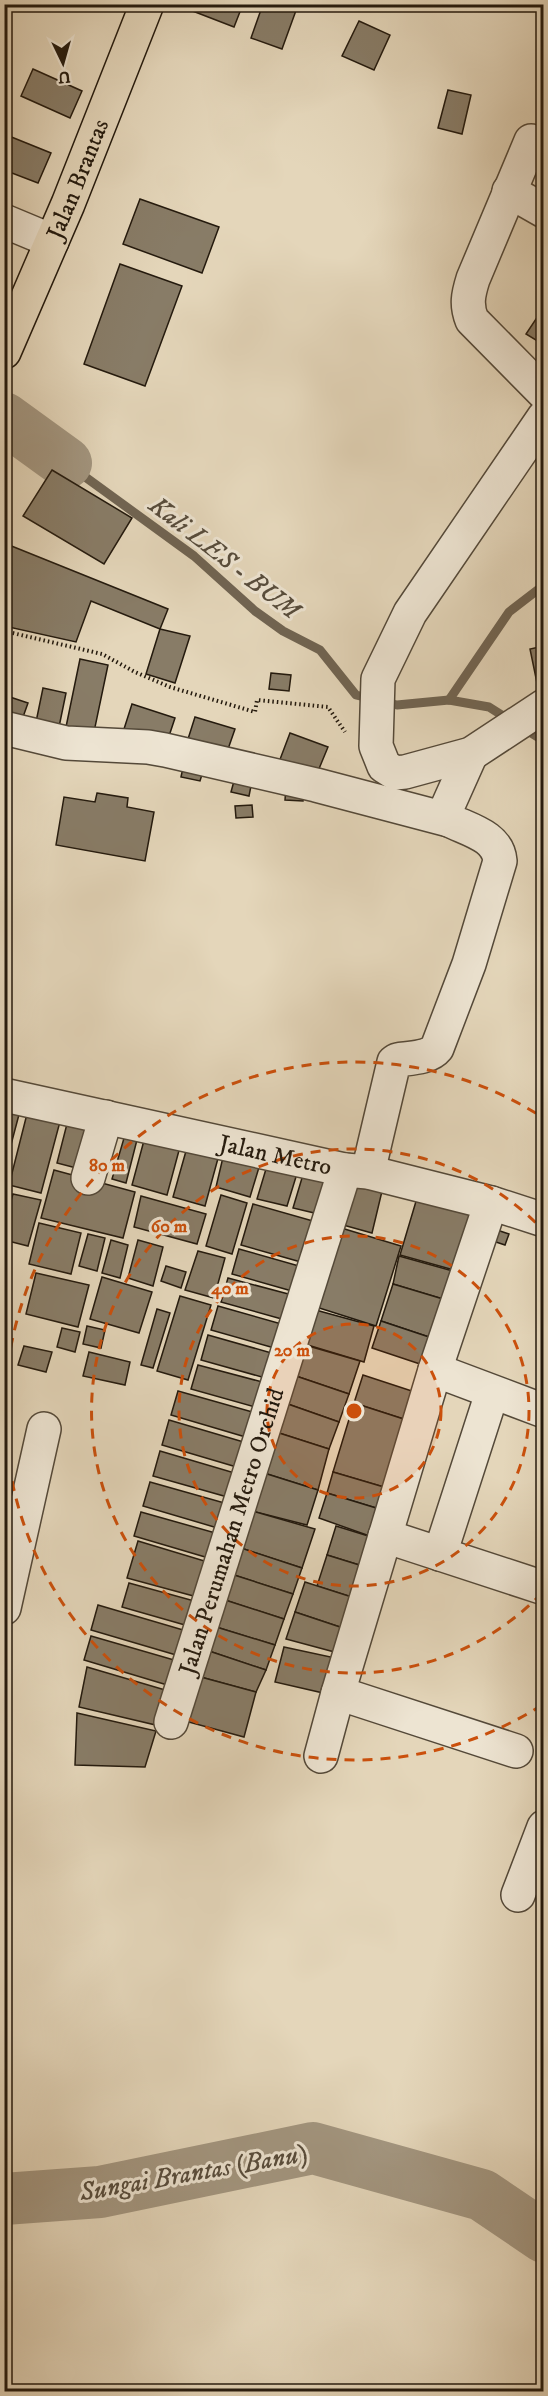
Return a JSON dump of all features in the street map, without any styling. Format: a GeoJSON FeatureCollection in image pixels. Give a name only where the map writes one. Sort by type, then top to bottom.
{"type":"FeatureCollection","features":[{"type":"Feature","properties":{"kind":"main road"},"geometry":{"type":"LineString","coordinates":[[123,63],[125,4]]}},
{"type":"Feature","properties":{"kind":"main road","name":"Jalan Brantas"},"geometry":{"type":"LineString","coordinates":[[4,352],[52,241],[147,4]]}},
{"type":"Feature","properties":{"kind":"street"},"geometry":{"type":"LineString","coordinates":[[531,141],[472,279],[467,309],[472,320],[543,393]]}},
{"type":"Feature","properties":{"kind":"street"},"geometry":{"type":"LineString","coordinates":[[509,192],[543,211]]}},
{"type":"Feature","properties":{"kind":"street"},"geometry":{"type":"LineString","coordinates":[[4,221],[52,241]]}},
{"type":"Feature","properties":{"kind":"street"},"geometry":{"type":"LineString","coordinates":[[529,716],[471,754],[395,773],[384,766],[376,746],[378,679],[410,613],[543,417]]}},
{"type":"Feature","properties":{"kind":"street"},"geometry":{"type":"LineString","coordinates":[[4,728],[66,743],[156,748],[316,785],[449,820]]}},
{"type":"Feature","properties":{"kind":"street"},"geometry":{"type":"LineString","coordinates":[[449,820],[446,810],[471,754]]}},
{"type":"Feature","properties":{"kind":"street","name":"Jalan Perumahan Metro Orchid"},"geometry":{"type":"LineString","coordinates":[[171,1722],[394,1062],[433,1053],[437,1048],[469,964],[500,861],[492,841],[449,820]]}},
{"type":"Feature","properties":{"kind":"street","name":"Jalan Metro"},"geometry":{"type":"LineString","coordinates":[[4,1095],[357,1171],[491,1203],[543,1220]]}},
{"type":"Feature","properties":{"kind":"street"},"geometry":{"type":"LineString","coordinates":[[88,1178],[106,1117]]}},
{"type":"Feature","properties":{"kind":"street"},"geometry":{"type":"LineString","coordinates":[[321,1756],[435,1370],[491,1203]]}},
{"type":"Feature","properties":{"kind":"street"},"geometry":{"type":"LineString","coordinates":[[435,1370],[543,1411]]}},
{"type":"Feature","properties":{"kind":"street"},"geometry":{"type":"LineString","coordinates":[[440,1554],[492,1393]]}},
{"type":"Feature","properties":{"kind":"street"},"geometry":{"type":"LineString","coordinates":[[4,1608],[44,1429]]}},
{"type":"Feature","properties":{"kind":"street"},"geometry":{"type":"LineString","coordinates":[[385,1536],[543,1588]]}},
{"type":"Feature","properties":{"kind":"street"},"geometry":{"type":"LineString","coordinates":[[338,1693],[516,1751]]}},
{"type":"Feature","properties":{"kind":"street"},"geometry":{"type":"LineString","coordinates":[[518,1895],[543,1827]]}},
{"type":"Feature","properties":{"kind":"path"},"geometry":{"type":"LineString","coordinates":[[4,631],[102,654],[170,687],[255,712],[257,700],[328,707],[355,744],[376,746]]}},
{"type":"Feature","properties":{"kind":"building"},"geometry":{"type":"Polygon","coordinates":[[[192,4],[243,4],[234,27],[190,10],[192,4]]]}},
{"type":"Feature","properties":{"kind":"building"},"geometry":{"type":"Polygon","coordinates":[[[263,4],[298,5],[282,49],[251,38],[263,4]]]}},
{"type":"Feature","properties":{"kind":"building"},"geometry":{"type":"Polygon","coordinates":[[[359,21],[390,35],[374,70],[342,56],[359,21]]]}},
{"type":"Feature","properties":{"kind":"building"},"geometry":{"type":"Polygon","coordinates":[[[33,69],[82,91],[70,118],[21,96],[33,69]]]}},
{"type":"Feature","properties":{"kind":"building"},"geometry":{"type":"Polygon","coordinates":[[[448,90],[471,95],[462,134],[438,128],[448,90]]]}},
{"type":"Feature","properties":{"kind":"building"},"geometry":{"type":"Polygon","coordinates":[[[4,134],[51,153],[38,183],[4,170],[4,134]]]}},
{"type":"Feature","properties":{"kind":"building"},"geometry":{"type":"Polygon","coordinates":[[[140,199],[219,227],[202,273],[123,244],[140,199]]]}},
{"type":"Feature","properties":{"kind":"building"},"geometry":{"type":"Polygon","coordinates":[[[120,264],[182,286],[145,386],[84,364],[120,264]]]}},
{"type":"Feature","properties":{"kind":"building"},"geometry":{"type":"Polygon","coordinates":[[[544,307],[544,345],[526,334],[544,307]]]}},
{"type":"Feature","properties":{"kind":"building"},"geometry":{"type":"Polygon","coordinates":[[[52,470],[132,518],[104,564],[23,516],[52,470]]]}},
{"type":"Feature","properties":{"kind":"building"},"geometry":{"type":"Polygon","coordinates":[[[4,543],[168,609],[160,629],[91,601],[76,642],[4,626],[4,543]]]}},
{"type":"Feature","properties":{"kind":"building"},"geometry":{"type":"Polygon","coordinates":[[[160,629],[190,636],[175,683],[146,674],[160,629]]]}},
{"type":"Feature","properties":{"kind":"building"},"geometry":{"type":"Polygon","coordinates":[[[544,646],[544,681],[537,683],[530,649],[544,646]]]}},
{"type":"Feature","properties":{"kind":"building"},"geometry":{"type":"Polygon","coordinates":[[[80,659],[108,665],[94,732],[66,727],[80,659]]]}},
{"type":"Feature","properties":{"kind":"building"},"geometry":{"type":"Polygon","coordinates":[[[271,673],[291,675],[289,691],[269,689],[271,673]]]}},
{"type":"Feature","properties":{"kind":"building"},"geometry":{"type":"Polygon","coordinates":[[[43,688],[66,693],[59,727],[36,722],[43,688]]]}},
{"type":"Feature","properties":{"kind":"building"},"geometry":{"type":"Polygon","coordinates":[[[4,695],[28,703],[18,731],[4,726],[4,695]]]}},
{"type":"Feature","properties":{"kind":"building"},"geometry":{"type":"Polygon","coordinates":[[[132,704],[175,718],[169,736],[156,739],[124,729],[132,704]]]}},
{"type":"Feature","properties":{"kind":"building"},"geometry":{"type":"Polygon","coordinates":[[[195,717],[235,729],[227,752],[188,739],[195,717]]]}},
{"type":"Feature","properties":{"kind":"building"},"geometry":{"type":"Polygon","coordinates":[[[290,733],[328,747],[316,776],[279,762],[290,733]]]}},
{"type":"Feature","properties":{"kind":"building"},"geometry":{"type":"Polygon","coordinates":[[[184,763],[204,768],[200,781],[181,777],[184,763]]]}},
{"type":"Feature","properties":{"kind":"building"},"geometry":{"type":"Polygon","coordinates":[[[234,781],[251,786],[249,796],[231,792],[234,781]]]}},
{"type":"Feature","properties":{"kind":"building"},"geometry":{"type":"Polygon","coordinates":[[[286,787],[304,789],[303,801],[285,800],[286,787]]]}},
{"type":"Feature","properties":{"kind":"building"},"geometry":{"type":"Polygon","coordinates":[[[97,793],[128,798],[127,807],[154,812],[145,861],[56,845],[64,797],[95,802],[97,793]]]}},
{"type":"Feature","properties":{"kind":"building"},"geometry":{"type":"Polygon","coordinates":[[[252,805],[253,817],[236,818],[235,806],[252,805]]]}},
{"type":"Feature","properties":{"kind":"building"},"geometry":{"type":"Polygon","coordinates":[[[4,1102],[21,1107],[8,1156],[4,1155],[4,1102]]]}},
{"type":"Feature","properties":{"kind":"building"},"geometry":{"type":"Polygon","coordinates":[[[29,1106],[62,1114],[41,1193],[9,1185],[29,1106]]]}},
{"type":"Feature","properties":{"kind":"building"},"geometry":{"type":"Polygon","coordinates":[[[69,1116],[100,1125],[88,1171],[57,1163],[69,1116]]]}},
{"type":"Feature","properties":{"kind":"building"},"geometry":{"type":"Polygon","coordinates":[[[127,1128],[139,1132],[126,1183],[112,1179],[127,1128]]]}},
{"type":"Feature","properties":{"kind":"building"},"geometry":{"type":"Polygon","coordinates":[[[146,1133],[181,1143],[167,1195],[132,1185],[146,1133]]]}},
{"type":"Feature","properties":{"kind":"building"},"geometry":{"type":"Polygon","coordinates":[[[188,1144],[220,1151],[205,1206],[173,1197],[188,1144]]]}},
{"type":"Feature","properties":{"kind":"building"},"geometry":{"type":"Polygon","coordinates":[[[224,1153],[260,1164],[250,1197],[216,1187],[224,1153]]]}},
{"type":"Feature","properties":{"kind":"building"},"geometry":{"type":"Polygon","coordinates":[[[269,1159],[299,1167],[287,1206],[257,1199],[269,1159]]]}},
{"type":"Feature","properties":{"kind":"building"},"geometry":{"type":"Polygon","coordinates":[[[4,1164],[9,1165],[4,1182],[4,1164]]]}},
{"type":"Feature","properties":{"kind":"building"},"geometry":{"type":"Polygon","coordinates":[[[305,1168],[335,1176],[323,1215],[293,1208],[305,1168]]]}},
{"type":"Feature","properties":{"kind":"building"},"geometry":{"type":"Polygon","coordinates":[[[54,1170],[135,1192],[123,1238],[41,1218],[54,1170]]]}},
{"type":"Feature","properties":{"kind":"building"},"geometry":{"type":"Polygon","coordinates":[[[354,1180],[383,1187],[372,1233],[343,1225],[354,1180]]]}},
{"type":"Feature","properties":{"kind":"building"},"geometry":{"type":"Polygon","coordinates":[[[13,1194],[41,1200],[28,1246],[4,1240],[4,1225],[13,1194]]]}},
{"type":"Feature","properties":{"kind":"building"},"geometry":{"type":"Polygon","coordinates":[[[221,1195],[247,1203],[232,1254],[206,1246],[221,1195]]]}},
{"type":"Feature","properties":{"kind":"building"},"geometry":{"type":"Polygon","coordinates":[[[141,1196],[206,1214],[197,1244],[134,1227],[141,1196]]]}},
{"type":"Feature","properties":{"kind":"building"},"geometry":{"type":"Polygon","coordinates":[[[417,1198],[477,1217],[461,1272],[400,1255],[417,1198]]]}},
{"type":"Feature","properties":{"kind":"building"},"geometry":{"type":"Polygon","coordinates":[[[253,1204],[320,1223],[308,1264],[241,1245],[253,1204]]]}},
{"type":"Feature","properties":{"kind":"building"},"geometry":{"type":"Polygon","coordinates":[[[39,1223],[81,1233],[71,1274],[29,1264],[39,1223]]]}},
{"type":"Feature","properties":{"kind":"building"},"geometry":{"type":"Polygon","coordinates":[[[338,1227],[401,1246],[376,1326],[313,1306],[338,1227]]]}},
{"type":"Feature","properties":{"kind":"building"},"geometry":{"type":"Polygon","coordinates":[[[497,1230],[509,1234],[505,1245],[493,1241],[497,1230]]]}},
{"type":"Feature","properties":{"kind":"building"},"geometry":{"type":"Polygon","coordinates":[[[88,1234],[105,1238],[97,1271],[79,1266],[88,1234]]]}},
{"type":"Feature","properties":{"kind":"building"},"geometry":{"type":"Polygon","coordinates":[[[111,1240],[128,1245],[120,1278],[102,1273],[111,1240]]]}},
{"type":"Feature","properties":{"kind":"building"},"geometry":{"type":"Polygon","coordinates":[[[138,1240],[163,1247],[153,1286],[128,1278],[138,1240]]]}},
{"type":"Feature","properties":{"kind":"building"},"geometry":{"type":"Polygon","coordinates":[[[239,1249],[306,1268],[299,1293],[232,1274],[239,1249]]]}},
{"type":"Feature","properties":{"kind":"building"},"geometry":{"type":"Polygon","coordinates":[[[198,1251],[225,1258],[214,1298],[185,1290],[198,1251]]]}},
{"type":"Feature","properties":{"kind":"building"},"geometry":{"type":"Polygon","coordinates":[[[399,1256],[460,1273],[453,1302],[393,1284],[399,1256]]]}},
{"type":"Feature","properties":{"kind":"building"},"geometry":{"type":"Polygon","coordinates":[[[166,1266],[186,1272],[181,1288],[161,1281],[166,1266]]]}},
{"type":"Feature","properties":{"kind":"building"},"geometry":{"type":"Polygon","coordinates":[[[36,1273],[89,1285],[78,1327],[26,1314],[36,1273]]]}},
{"type":"Feature","properties":{"kind":"building"},"geometry":{"type":"Polygon","coordinates":[[[102,1277],[152,1292],[139,1333],[90,1319],[102,1277]]]}},
{"type":"Feature","properties":{"kind":"building"},"geometry":{"type":"Polygon","coordinates":[[[228,1278],[296,1296],[289,1321],[221,1302],[228,1278]]]}},
{"type":"Feature","properties":{"kind":"building"},"geometry":{"type":"Polygon","coordinates":[[[393,1284],[453,1302],[441,1341],[381,1321],[393,1284]]]}},
{"type":"Feature","properties":{"kind":"building"},"geometry":{"type":"Polygon","coordinates":[[[180,1296],[211,1305],[188,1380],[157,1371],[180,1296]]]}},
{"type":"Feature","properties":{"kind":"building"},"geometry":{"type":"Polygon","coordinates":[[[218,1306],[285,1325],[278,1349],[211,1330],[218,1306]]]}},
{"type":"Feature","properties":{"kind":"building"},"geometry":{"type":"Polygon","coordinates":[[[157,1309],[170,1313],[153,1368],[141,1365],[157,1309]]]}},
{"type":"Feature","properties":{"kind":"building"},"geometry":{"type":"Polygon","coordinates":[[[312,1309],[374,1326],[364,1362],[301,1343],[312,1309]]]}},
{"type":"Feature","properties":{"kind":"building"},"geometry":{"type":"Polygon","coordinates":[[[381,1321],[441,1341],[432,1368],[372,1348],[381,1321]]]}},
{"type":"Feature","properties":{"kind":"building"},"geometry":{"type":"Polygon","coordinates":[[[87,1326],[105,1330],[101,1348],[83,1344],[87,1326]]]}},
{"type":"Feature","properties":{"kind":"building"},"geometry":{"type":"Polygon","coordinates":[[[62,1328],[80,1332],[75,1352],[57,1347],[62,1328]]]}},
{"type":"Feature","properties":{"kind":"building"},"geometry":{"type":"Polygon","coordinates":[[[208,1335],[275,1354],[269,1379],[201,1360],[208,1335]]]}},
{"type":"Feature","properties":{"kind":"building"},"geometry":{"type":"Polygon","coordinates":[[[305,1345],[360,1361],[349,1394],[296,1376],[305,1345]]]}},
{"type":"Feature","properties":{"kind":"building"},"geometry":{"type":"Polygon","coordinates":[[[24,1346],[52,1352],[46,1372],[18,1365],[24,1346]]]}},
{"type":"Feature","properties":{"kind":"building"},"geometry":{"type":"Polygon","coordinates":[[[89,1352],[130,1362],[125,1385],[83,1376],[89,1352]]]}},
{"type":"Feature","properties":{"kind":"building"},"geometry":{"type":"Polygon","coordinates":[[[198,1365],[266,1383],[259,1408],[191,1389],[198,1365]]]}},
{"type":"Feature","properties":{"kind":"building"},"geometry":{"type":"Polygon","coordinates":[[[363,1375],[424,1395],[416,1423],[354,1403],[363,1375]]]}},
{"type":"Feature","properties":{"kind":"building"},"geometry":{"type":"Polygon","coordinates":[[[296,1376],[349,1394],[339,1422],[285,1403],[296,1376]]]}},
{"type":"Feature","properties":{"kind":"building"},"geometry":{"type":"Polygon","coordinates":[[[178,1391],[256,1413],[249,1438],[171,1415],[178,1391]]]}},
{"type":"Feature","properties":{"kind":"building"},"geometry":{"type":"Polygon","coordinates":[[[285,1403],[339,1422],[329,1449],[276,1432],[285,1403]]]}},
{"type":"Feature","properties":{"kind":"building"},"geometry":{"type":"Polygon","coordinates":[[[354,1403],[416,1423],[394,1490],[333,1472],[354,1403]]]}},
{"type":"Feature","properties":{"kind":"building"},"geometry":{"type":"Polygon","coordinates":[[[169,1420],[247,1443],[240,1468],[162,1445],[169,1420]]]}},
{"type":"Feature","properties":{"kind":"building"},"geometry":{"type":"Polygon","coordinates":[[[276,1432],[329,1449],[318,1490],[264,1473],[276,1432]]]}},
{"type":"Feature","properties":{"kind":"building"},"geometry":{"type":"Polygon","coordinates":[[[160,1451],[238,1474],[231,1498],[153,1476],[160,1451]]]}},
{"type":"Feature","properties":{"kind":"building"},"geometry":{"type":"Polygon","coordinates":[[[333,1472],[394,1490],[386,1511],[327,1493],[333,1472]]]}},
{"type":"Feature","properties":{"kind":"building"},"geometry":{"type":"Polygon","coordinates":[[[264,1473],[318,1490],[307,1525],[252,1511],[264,1473]]]}},
{"type":"Feature","properties":{"kind":"building"},"geometry":{"type":"Polygon","coordinates":[[[150,1482],[228,1504],[221,1529],[143,1506],[150,1482]]]}},
{"type":"Feature","properties":{"kind":"building"},"geometry":{"type":"Polygon","coordinates":[[[327,1493],[386,1511],[378,1539],[319,1518],[327,1493]]]}},
{"type":"Feature","properties":{"kind":"building"},"geometry":{"type":"Polygon","coordinates":[[[252,1511],[315,1529],[302,1568],[241,1548],[252,1511]]]}},
{"type":"Feature","properties":{"kind":"building"},"geometry":{"type":"Polygon","coordinates":[[[141,1512],[219,1534],[212,1559],[134,1536],[141,1512]]]}},
{"type":"Feature","properties":{"kind":"building"},"geometry":{"type":"Polygon","coordinates":[[[336,1526],[378,1539],[369,1568],[327,1555],[336,1526]]]}},
{"type":"Feature","properties":{"kind":"building"},"geometry":{"type":"Polygon","coordinates":[[[138,1541],[211,1563],[201,1598],[127,1578],[138,1541]]]}},
{"type":"Feature","properties":{"kind":"building"},"geometry":{"type":"Polygon","coordinates":[[[241,1548],[302,1568],[293,1594],[231,1574],[241,1548]]]}},
{"type":"Feature","properties":{"kind":"building"},"geometry":{"type":"Polygon","coordinates":[[[327,1555],[369,1568],[358,1599],[317,1586],[327,1555]]]}},
{"type":"Feature","properties":{"kind":"building"},"geometry":{"type":"Polygon","coordinates":[[[231,1574],[293,1594],[284,1619],[222,1599],[231,1574]]]}},
{"type":"Feature","properties":{"kind":"building"},"geometry":{"type":"Polygon","coordinates":[[[305,1582],[358,1599],[349,1630],[295,1612],[305,1582]]]}},
{"type":"Feature","properties":{"kind":"building"},"geometry":{"type":"Polygon","coordinates":[[[129,1583],[198,1602],[192,1627],[122,1607],[129,1583]]]}},
{"type":"Feature","properties":{"kind":"building"},"geometry":{"type":"Polygon","coordinates":[[[222,1599],[284,1619],[275,1645],[213,1626],[222,1599]]]}},
{"type":"Feature","properties":{"kind":"building"},"geometry":{"type":"Polygon","coordinates":[[[98,1605],[190,1632],[183,1657],[91,1630],[98,1605]]]}},
{"type":"Feature","properties":{"kind":"building"},"geometry":{"type":"Polygon","coordinates":[[[295,1612],[349,1630],[342,1654],[286,1639],[295,1612]]]}},
{"type":"Feature","properties":{"kind":"building"},"geometry":{"type":"Polygon","coordinates":[[[213,1626],[275,1645],[266,1670],[206,1650],[213,1626]]]}},
{"type":"Feature","properties":{"kind":"building"},"geometry":{"type":"Polygon","coordinates":[[[91,1636],[181,1662],[174,1687],[84,1660],[91,1636]]]}},
{"type":"Feature","properties":{"kind":"building"},"geometry":{"type":"Polygon","coordinates":[[[284,1647],[340,1659],[332,1695],[275,1682],[284,1647]]]}},
{"type":"Feature","properties":{"kind":"building"},"geometry":{"type":"Polygon","coordinates":[[[206,1650],[266,1670],[256,1692],[197,1676],[206,1650]]]}},
{"type":"Feature","properties":{"kind":"building"},"geometry":{"type":"Polygon","coordinates":[[[87,1667],[172,1692],[160,1726],[79,1707],[87,1667]]]}},
{"type":"Feature","properties":{"kind":"building"},"geometry":{"type":"Polygon","coordinates":[[[197,1676],[256,1692],[244,1737],[185,1721],[197,1676]]]}},
{"type":"Feature","properties":{"kind":"building"},"geometry":{"type":"Polygon","coordinates":[[[77,1713],[156,1731],[145,1767],[75,1765],[77,1713]]]}},
{"type":"Feature","properties":{"kind":"waterway"},"geometry":{"type":"LineString","coordinates":[[4,418],[66,463]]}},
{"type":"Feature","properties":{"kind":"waterway","name":"Kali LES - BUM"},"geometry":{"type":"LineString","coordinates":[[66,463],[194,556],[255,611],[283,631],[320,650],[356,695],[397,705],[449,700],[489,707],[511,721]]}},
{"type":"Feature","properties":{"kind":"waterway","name":"Kali LES - BUM"},"geometry":{"type":"LineString","coordinates":[[449,700],[509,612],[544,585]]}},
{"type":"Feature","properties":{"kind":"waterway"},"geometry":{"type":"LineString","coordinates":[[523,728],[544,741]]}},
{"type":"Feature","properties":{"kind":"waterway","name":"Sungai Brantas (Banu)"},"geometry":{"type":"LineString","coordinates":[[4,2199],[100,2192],[313,2148],[482,2195],[544,2237]]}}]}
